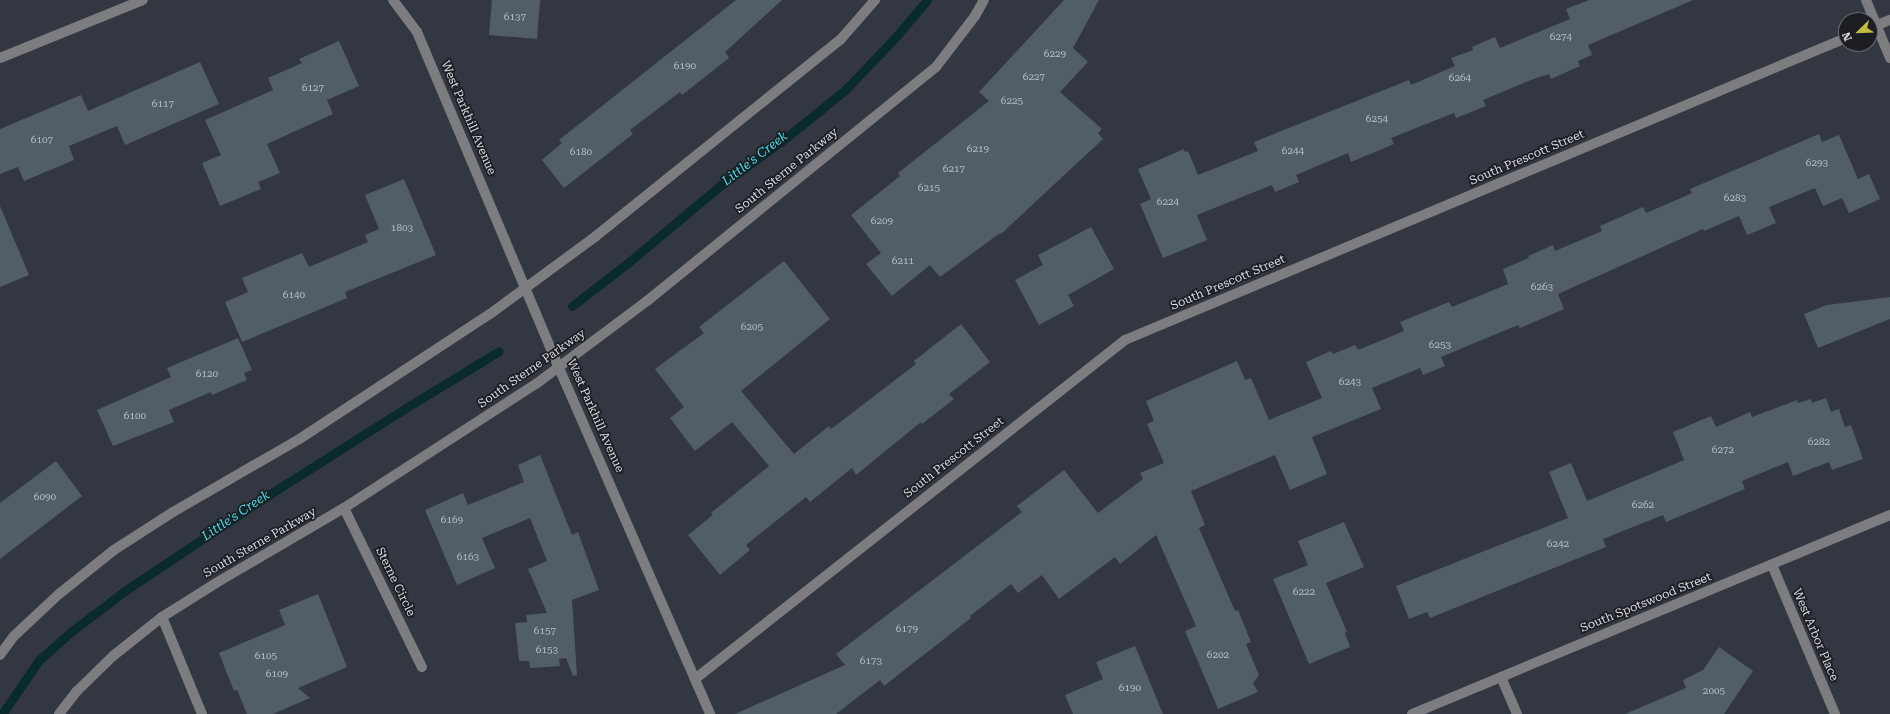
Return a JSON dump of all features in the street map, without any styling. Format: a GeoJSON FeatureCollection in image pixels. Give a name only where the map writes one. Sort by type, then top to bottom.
{"type":"FeatureCollection","features":[{"type":"Feature","properties":{"kind":"street"},"geometry":{"type":"LineString","coordinates":[[0,58],[143,0]]}},
{"type":"Feature","properties":{"kind":"street","name":"West Parkhill Avenue"},"geometry":{"type":"LineString","coordinates":[[393,0],[417,32],[559,368],[710,714]]}},
{"type":"Feature","properties":{"kind":"street"},"geometry":{"type":"LineString","coordinates":[[0,655],[14,636],[59,594],[114,550],[173,512],[301,438],[490,314],[596,236],[841,39],[875,0]]}},
{"type":"Feature","properties":{"kind":"street","name":"South Sterne Parkway"},"geometry":{"type":"LineString","coordinates":[[60,714],[76,692],[108,662],[162,617],[216,583],[344,508],[559,368],[647,301],[936,67],[975,16],[984,0]]}},
{"type":"Feature","properties":{"kind":"street"},"geometry":{"type":"LineString","coordinates":[[1866,0],[1869,12]]}},
{"type":"Feature","properties":{"kind":"street"},"geometry":{"type":"LineString","coordinates":[[1878,25],[1890,20]]}},
{"type":"Feature","properties":{"kind":"street"},"geometry":{"type":"LineString","coordinates":[[1878,36],[1890,58]]}},
{"type":"Feature","properties":{"kind":"street","name":"South Prescott Street"},"geometry":{"type":"LineString","coordinates":[[695,679],[1125,340],[1838,41]]}},
{"type":"Feature","properties":{"kind":"street","name":"Sterne Circle"},"geometry":{"type":"LineString","coordinates":[[344,508],[422,667]]}},
{"type":"Feature","properties":{"kind":"street","name":"South Spotswood Street"},"geometry":{"type":"LineString","coordinates":[[1412,714],[1890,516]]}},
{"type":"Feature","properties":{"kind":"street","name":"West Arbor Place"},"geometry":{"type":"LineString","coordinates":[[1772,565],[1834,714]]}},
{"type":"Feature","properties":{"kind":"street"},"geometry":{"type":"LineString","coordinates":[[162,617],[202,714]]}},
{"type":"Feature","properties":{"kind":"street"},"geometry":{"type":"LineString","coordinates":[[1501,677],[1517,714]]}},
{"type":"Feature","properties":{"kind":"building"},"geometry":{"type":"Polygon","coordinates":[[[492,0],[540,0],[537,39],[489,35],[492,0]]]}},
{"type":"Feature","properties":{"kind":"building"},"geometry":{"type":"Polygon","coordinates":[[[736,0],[782,0],[725,52],[729,58],[682,95],[680,92],[630,130],[633,134],[564,188],[542,160],[562,143],[559,140],[736,0]]]}},
{"type":"Feature","properties":{"kind":"building"},"geometry":{"type":"Polygon","coordinates":[[[1064,0],[1099,0],[1073,48],[1088,62],[1060,92],[1102,129],[1098,133],[1103,139],[1001,234],[1000,233],[940,277],[930,265],[892,296],[866,264],[881,253],[851,215],[900,176],[898,173],[989,101],[979,92],[1064,0]]]}},
{"type":"Feature","properties":{"kind":"building"},"geometry":{"type":"Polygon","coordinates":[[[1589,0],[1693,0],[1588,45],[1592,55],[1578,61],[1580,66],[1551,79],[1549,74],[1531,80],[1483,100],[1486,106],[1456,118],[1454,113],[1391,138],[1394,144],[1351,162],[1348,153],[1296,175],[1299,182],[1275,192],[1272,185],[1197,215],[1207,240],[1163,258],[1140,204],[1151,199],[1138,169],[1184,149],[1185,152],[1188,151],[1198,175],[1258,151],[1254,142],[1409,80],[1411,85],[1455,66],[1451,58],[1473,50],[1472,47],[1495,37],[1500,48],[1570,19],[1566,9],[1589,0]]]}},
{"type":"Feature","properties":{"kind":"building"},"geometry":{"type":"Polygon","coordinates":[[[339,41],[359,86],[327,100],[333,114],[267,144],[280,173],[258,182],[261,189],[220,206],[202,163],[221,155],[205,120],[273,90],[268,78],[302,63],[299,59],[339,41]]]}},
{"type":"Feature","properties":{"kind":"building"},"geometry":{"type":"Polygon","coordinates":[[[200,62],[219,104],[125,145],[117,126],[69,146],[74,160],[24,181],[18,167],[0,174],[0,129],[81,95],[88,111],[200,62]]]}},
{"type":"Feature","properties":{"kind":"building"},"geometry":{"type":"Polygon","coordinates":[[[1819,134],[1822,142],[1839,135],[1858,179],[1869,174],[1880,199],[1849,213],[1842,198],[1823,206],[1815,188],[1769,207],[1776,223],[1747,235],[1739,216],[1704,231],[1703,229],[1558,294],[1564,309],[1520,328],[1518,325],[1441,357],[1445,366],[1423,375],[1420,368],[1372,388],[1381,409],[1312,437],[1327,474],[1290,490],[1275,455],[1191,491],[1205,525],[1199,528],[1235,611],[1238,610],[1251,642],[1246,644],[1259,675],[1253,683],[1258,692],[1218,709],[1185,631],[1196,626],[1156,535],[1120,564],[1115,557],[1059,599],[1042,575],[1018,593],[1011,584],[970,616],[971,618],[884,686],[880,680],[836,714],[735,714],[845,665],[836,654],[1022,512],[1017,506],[1064,470],[1098,513],[1143,479],[1140,473],[1164,463],[1147,424],[1154,421],[1146,401],[1237,361],[1245,380],[1251,378],[1269,420],[1322,398],[1306,362],[1331,351],[1333,354],[1355,345],[1358,350],[1404,331],[1400,322],[1449,302],[1452,307],[1508,284],[1503,269],[1529,258],[1528,256],[1553,245],[1555,251],[1602,231],[1600,226],[1643,207],[1646,213],[1692,193],[1690,189],[1819,134]]]}},
{"type":"Feature","properties":{"kind":"building"},"geometry":{"type":"Polygon","coordinates":[[[404,179],[436,255],[345,292],[347,298],[242,342],[225,302],[248,292],[242,278],[302,253],[309,267],[368,242],[365,235],[379,229],[365,195],[404,179]]]}},
{"type":"Feature","properties":{"kind":"building"},"geometry":{"type":"Polygon","coordinates":[[[0,206],[29,275],[0,287],[0,206]]]}},
{"type":"Feature","properties":{"kind":"building"},"geometry":{"type":"Polygon","coordinates":[[[1091,227],[1114,269],[1068,295],[1074,306],[1039,325],[1015,280],[1043,265],[1038,255],[1091,227]]]}},
{"type":"Feature","properties":{"kind":"building"},"geometry":{"type":"Polygon","coordinates":[[[784,261],[830,319],[741,391],[794,454],[829,426],[831,429],[916,364],[914,361],[961,324],[990,362],[949,394],[954,399],[922,424],[921,422],[856,475],[852,468],[810,502],[806,497],[746,545],[750,550],[720,575],[688,535],[713,515],[711,513],[769,466],[732,422],[695,451],[670,418],[684,407],[655,369],[704,333],[699,327],[784,261]]]}},
{"type":"Feature","properties":{"kind":"building"},"geometry":{"type":"Polygon","coordinates":[[[1890,297],[1890,319],[1818,348],[1804,314],[1827,305],[1890,297]]]}},
{"type":"Feature","properties":{"kind":"building"},"geometry":{"type":"Polygon","coordinates":[[[238,338],[252,370],[244,373],[247,380],[212,395],[211,392],[169,410],[174,422],[113,446],[97,410],[171,377],[167,368],[238,338]]]}},
{"type":"Feature","properties":{"kind":"building"},"geometry":{"type":"Polygon","coordinates":[[[1826,398],[1831,412],[1839,409],[1845,427],[1851,425],[1863,459],[1832,470],[1829,462],[1793,476],[1788,462],[1742,481],[1745,489],[1666,522],[1663,515],[1603,539],[1606,547],[1430,618],[1427,612],[1409,619],[1396,586],[1568,518],[1549,472],[1571,463],[1587,501],[1684,460],[1673,432],[1711,416],[1716,427],[1750,412],[1752,417],[1797,400],[1798,403],[1811,399],[1812,403],[1826,398]]]}},
{"type":"Feature","properties":{"kind":"building"},"geometry":{"type":"Polygon","coordinates":[[[540,455],[572,535],[578,532],[599,590],[572,600],[577,675],[573,676],[566,658],[559,659],[560,666],[530,668],[529,661],[519,661],[515,623],[527,622],[526,615],[547,613],[528,569],[547,561],[530,518],[482,538],[495,568],[457,585],[425,510],[463,493],[468,505],[524,482],[518,465],[540,455]]]}},
{"type":"Feature","properties":{"kind":"building"},"geometry":{"type":"Polygon","coordinates":[[[56,461],[82,496],[0,559],[0,503],[56,461]]]}},
{"type":"Feature","properties":{"kind":"building"},"geometry":{"type":"Polygon","coordinates":[[[1344,522],[1364,567],[1326,583],[1347,632],[1345,633],[1350,647],[1309,664],[1273,579],[1308,565],[1298,541],[1344,522]]]}},
{"type":"Feature","properties":{"kind":"building"},"geometry":{"type":"Polygon","coordinates":[[[318,594],[347,667],[298,688],[310,698],[273,714],[247,714],[237,690],[234,691],[219,653],[285,625],[279,610],[318,594]]]}},
{"type":"Feature","properties":{"kind":"building"},"geometry":{"type":"Polygon","coordinates":[[[1135,646],[1163,714],[1073,714],[1065,695],[1103,679],[1096,662],[1135,646]]]}},
{"type":"Feature","properties":{"kind":"building"},"geometry":{"type":"Polygon","coordinates":[[[1719,647],[1753,671],[1724,714],[1625,714],[1686,688],[1683,680],[1703,670],[1719,647]]]}},
{"type":"Feature","properties":{"kind":"waterway","name":"Little's Creek"},"geometry":{"type":"LineString","coordinates":[[572,306],[629,262],[721,185],[787,137],[845,90],[893,40],[927,0]]}},
{"type":"Feature","properties":{"kind":"waterway","name":"Little's Creek"},"geometry":{"type":"LineString","coordinates":[[2,714],[39,660],[72,631],[126,590],[267,496],[499,351]]}}]}
